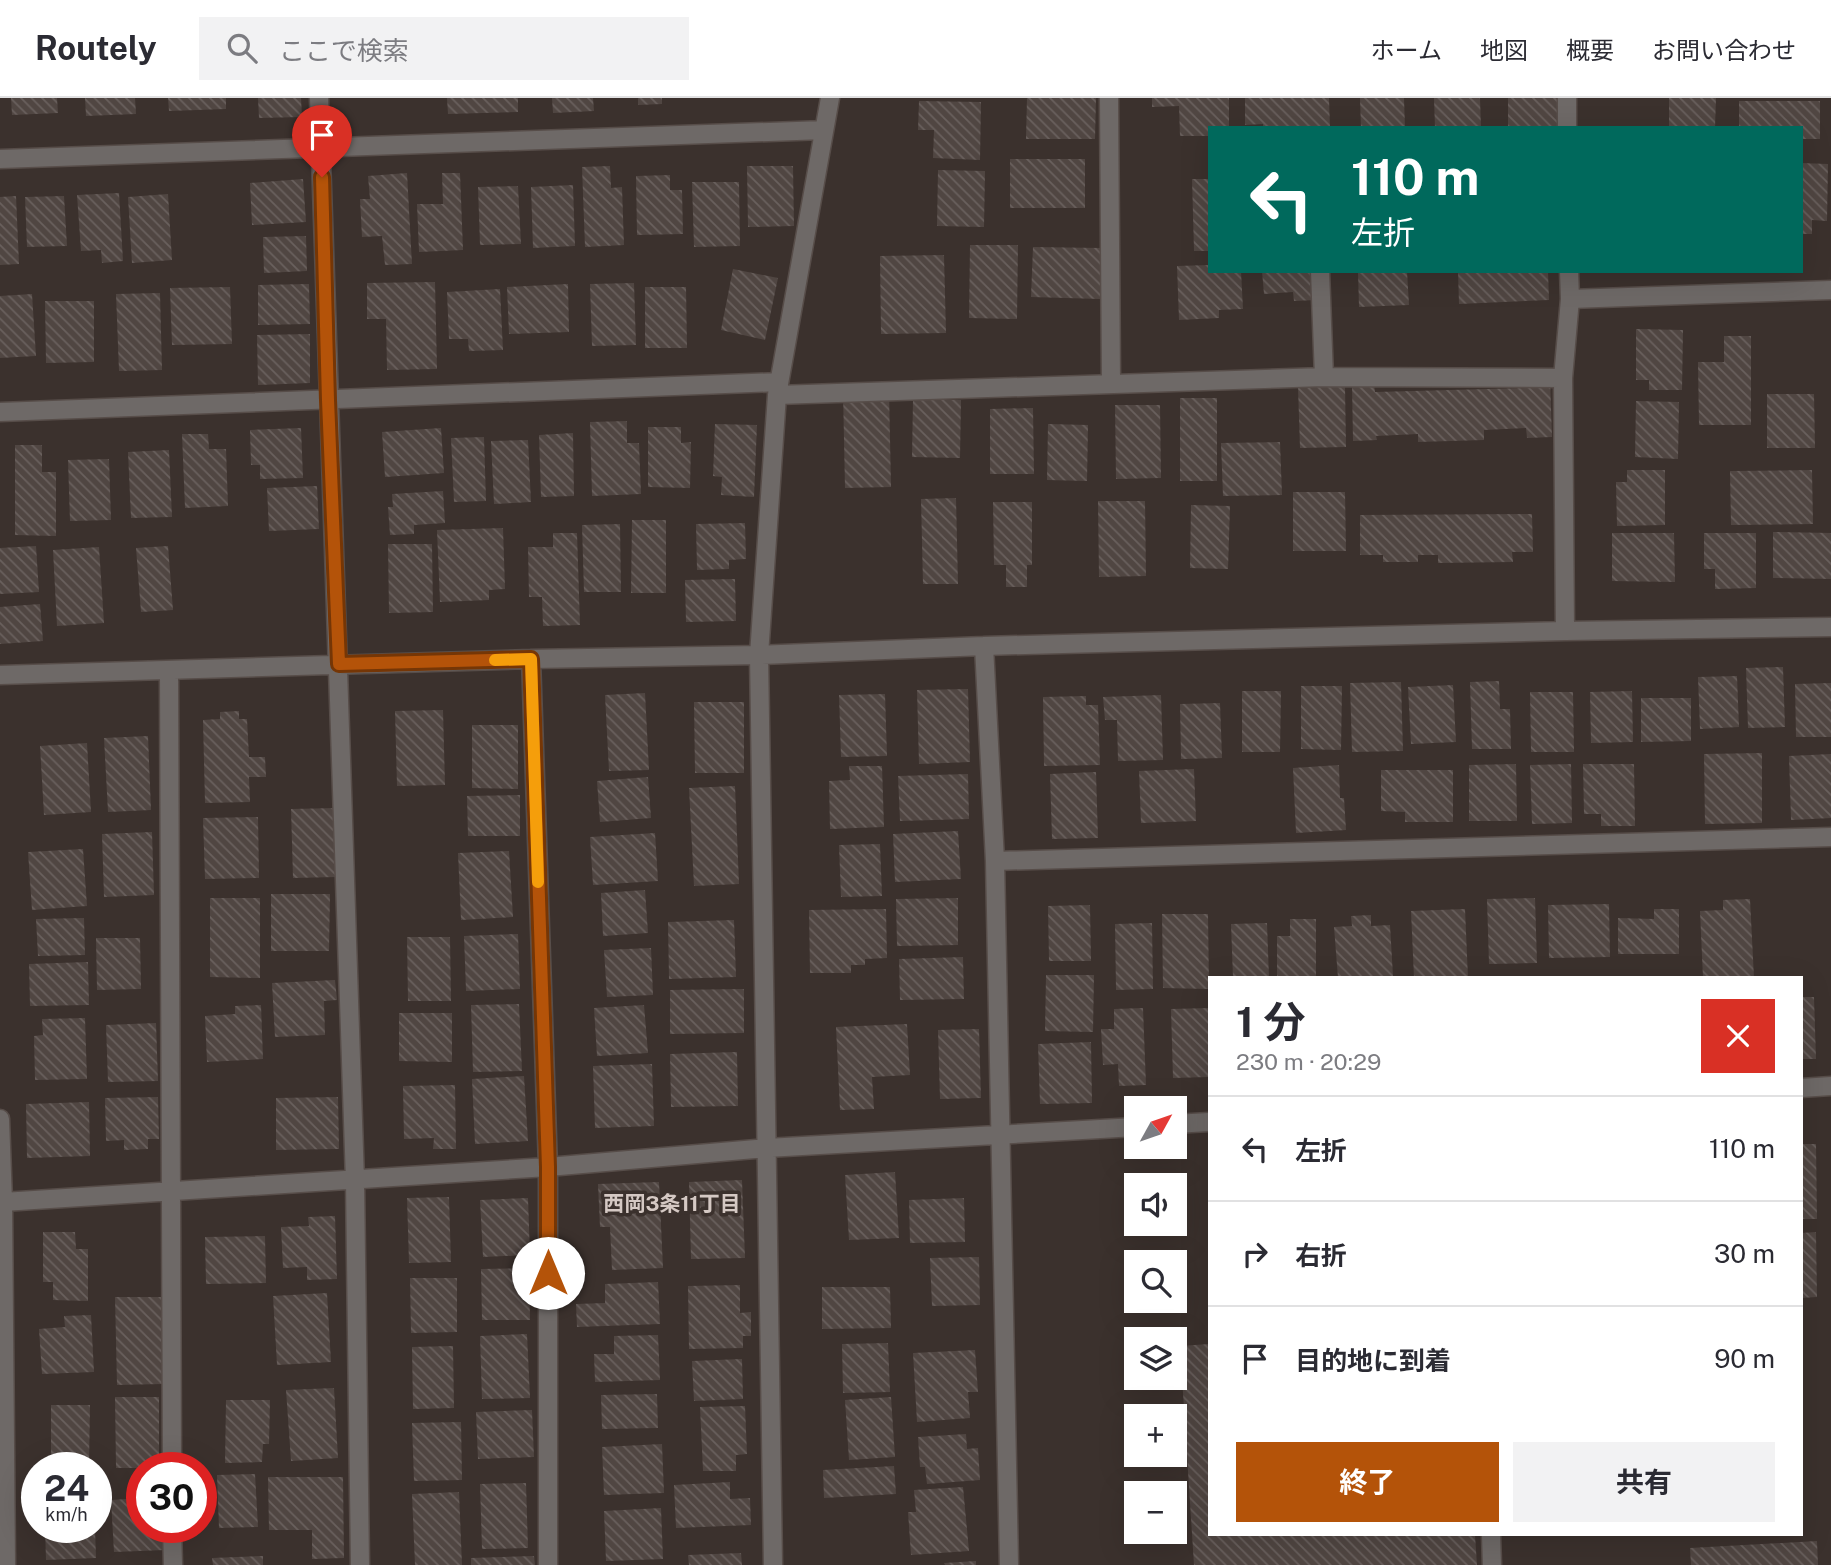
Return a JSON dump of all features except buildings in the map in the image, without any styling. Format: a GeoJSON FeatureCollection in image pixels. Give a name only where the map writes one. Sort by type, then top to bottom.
{"type":"FeatureCollection","features":[{"type":"Feature","properties":{"kind":"street"},"geometry":{"type":"LineString","coordinates":[[319,98],[355,1181],[360,1565]]}},
{"type":"Feature","properties":{"kind":"street"},"geometry":{"type":"LineString","coordinates":[[773,1565],[759,655],[778,389],[830,98]]}},
{"type":"Feature","properties":{"kind":"street"},"geometry":{"type":"LineString","coordinates":[[1109,98],[1111,384]]}},
{"type":"Feature","properties":{"kind":"street"},"geometry":{"type":"LineString","coordinates":[[1567,98],[1567,126]]}},
{"type":"Feature","properties":{"kind":"street"},"geometry":{"type":"LineString","coordinates":[[0,159],[824,130]]}},
{"type":"Feature","properties":{"kind":"street"},"geometry":{"type":"LineString","coordinates":[[1320,273],[1324,377]]}},
{"type":"Feature","properties":{"kind":"street"},"geometry":{"type":"LineString","coordinates":[[1565,631],[1563,379],[1570,299],[1569,273]]}},
{"type":"Feature","properties":{"kind":"street"},"geometry":{"type":"LineString","coordinates":[[1570,299],[1831,290]]}},
{"type":"Feature","properties":{"kind":"street"},"geometry":{"type":"LineString","coordinates":[[0,412],[328,400],[1324,377],[1563,379]]}},
{"type":"Feature","properties":{"kind":"street"},"geometry":{"type":"LineString","coordinates":[[0,675],[759,655],[984,646],[1831,627]]}},
{"type":"Feature","properties":{"kind":"street"},"geometry":{"type":"LineString","coordinates":[[984,646],[995,861],[1009,1565]]}},
{"type":"Feature","properties":{"kind":"street"},"geometry":{"type":"LineString","coordinates":[[531,659],[548,1167],[548,1565]]}},
{"type":"Feature","properties":{"kind":"street"},"geometry":{"type":"LineString","coordinates":[[169,671],[172,1452]]}},
{"type":"Feature","properties":{"kind":"street"},"geometry":{"type":"LineString","coordinates":[[995,861],[1831,837]]}},
{"type":"Feature","properties":{"kind":"street"},"geometry":{"type":"LineString","coordinates":[[1803,1088],[1831,1086]]}},
{"type":"Feature","properties":{"kind":"street"},"geometry":{"type":"LineString","coordinates":[[0,1119],[6,1565]]}},
{"type":"Feature","properties":{"kind":"street"},"geometry":{"type":"LineString","coordinates":[[1187,1123],[1208,1122]]}},
{"type":"Feature","properties":{"kind":"street"},"geometry":{"type":"LineString","coordinates":[[3,1202],[355,1181],[767,1148],[1124,1128]]}},
{"type":"Feature","properties":{"kind":"street"},"geometry":{"type":"LineString","coordinates":[[1490,1536],[1492,1565]]}},
{"type":"Feature","properties":{"kind":"street"},"geometry":{"type":"LineString","coordinates":[[172,1543],[173,1565]]}},
{"type":"Feature","properties":{"kind":"slow traffic"},"geometry":{"type":"LineString","coordinates":[[495,660],[531,659],[538,882]]}},
{"type":"Feature","properties":{"kind":"district","name":"西岡3条11丁目"},"geometry":{"type":"Point","coordinates":[672,1203]}},
{"type":"Feature","properties":{"kind":"route"},"geometry":{"type":"LineString","coordinates":[[322,177],[339,664],[531,659],[548,1167],[548,1273]]}}]}
